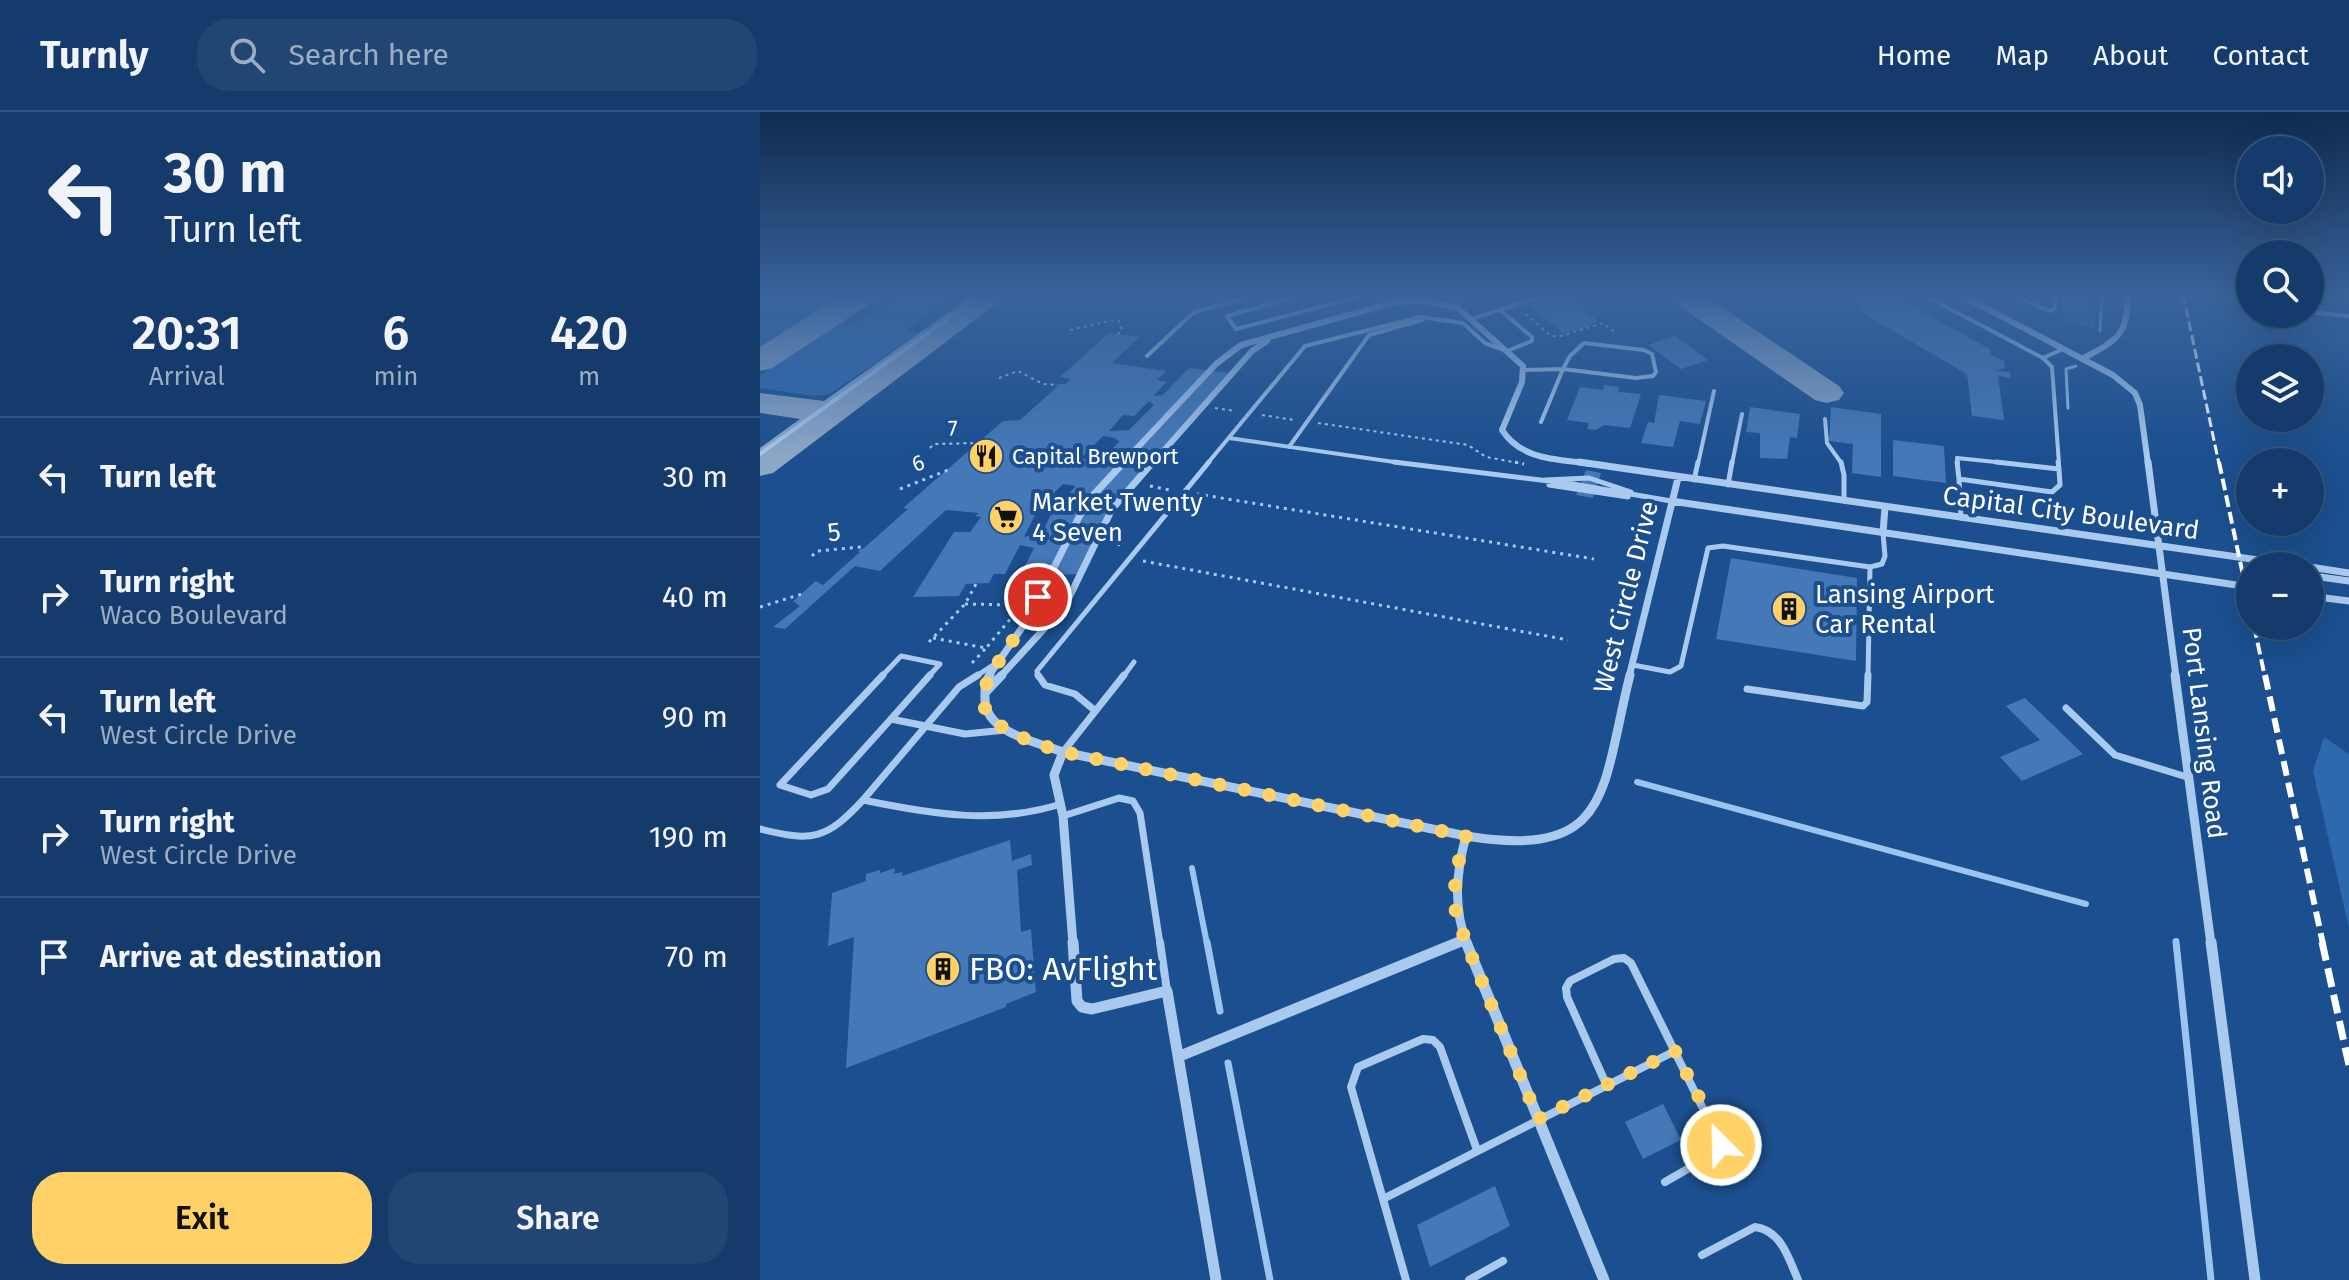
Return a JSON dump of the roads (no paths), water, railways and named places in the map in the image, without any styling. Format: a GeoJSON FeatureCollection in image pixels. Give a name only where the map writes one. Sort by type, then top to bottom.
{"type":"FeatureCollection","features":[{"type":"Feature","properties":{"kind":"street"},"geometry":{"type":"LineString","coordinates":[[1006,730],[992,721],[983,697],[985,682],[1030,616],[1086,503],[1236,349]]}},
{"type":"Feature","properties":{"kind":"street"},"geometry":{"type":"LineString","coordinates":[[983,697],[990,685],[1065,606],[1106,517],[1256,349]]}},
{"type":"Feature","properties":{"kind":"street"},"geometry":{"type":"LineString","coordinates":[[1504,349],[1523,366],[1523,370]]}},
{"type":"Feature","properties":{"kind":"street","name":"Port Lansing Road"},"geometry":{"type":"LineString","coordinates":[[2063,349],[2113,375],[2135,393],[2140,405],[2255,1280]]}},
{"type":"Feature","properties":{"kind":"street"},"geometry":{"type":"LineString","coordinates":[[2082,359],[2098,349]]}},
{"type":"Feature","properties":{"kind":"street","name":"West Circle Drive"},"geometry":{"type":"LineString","coordinates":[[1006,730],[1063,752],[1511,844],[1543,841],[1572,830],[1591,813],[1603,784],[1678,478],[1548,459],[1512,445],[1502,430],[1502,424],[1522,382],[1523,370]]}},
{"type":"Feature","properties":{"kind":"street","name":"Capital City Boulevard"},"geometry":{"type":"LineString","coordinates":[[1678,478],[2236,557]]}},
{"type":"Feature","properties":{"kind":"street","name":"Capital City Boulevard"},"geometry":{"type":"LineString","coordinates":[[1671,501],[2236,585]]}},
{"type":"Feature","properties":{"kind":"street"},"geometry":{"type":"LineString","coordinates":[[1883,533],[1885,507]]}},
{"type":"Feature","properties":{"kind":"street"},"geometry":{"type":"LineString","coordinates":[[2324,569],[2349,573]]}},
{"type":"Feature","properties":{"kind":"street"},"geometry":{"type":"LineString","coordinates":[[2324,578],[2349,581]]}},
{"type":"Feature","properties":{"kind":"street"},"geometry":{"type":"LineString","coordinates":[[2324,594],[2339,600]]}},
{"type":"Feature","properties":{"kind":"street"},"geometry":{"type":"LineString","coordinates":[[2324,598],[2349,601]]}},
{"type":"Feature","properties":{"kind":"street"},"geometry":{"type":"LineString","coordinates":[[1063,752],[1054,775],[1062,810],[1077,1001],[1082,1007],[1092,1009],[1167,991],[1216,1280]]}},
{"type":"Feature","properties":{"kind":"street"},"geometry":{"type":"LineString","coordinates":[[1466,836],[1456,871],[1454,905],[1465,940],[1604,1280]]}},
{"type":"Feature","properties":{"kind":"street"},"geometry":{"type":"LineString","coordinates":[[1180,1056],[1465,940]]}},
{"type":"Feature","properties":{"kind":"lane"},"geometry":{"type":"LineString","coordinates":[[760,454],[906,349]]}},
{"type":"Feature","properties":{"kind":"lane"},"geometry":{"type":"LineString","coordinates":[[1147,356],[1155,349]]}},
{"type":"Feature","properties":{"kind":"lane"},"geometry":{"type":"LineString","coordinates":[[1093,709],[1080,697],[1050,688],[1038,679],[1037,671],[1303,349]]}},
{"type":"Feature","properties":{"kind":"lane"},"geometry":{"type":"LineString","coordinates":[[1289,447],[1360,349]]}},
{"type":"Feature","properties":{"kind":"lane"},"geometry":{"type":"LineString","coordinates":[[1500,349],[1507,351],[1514,349]]}},
{"type":"Feature","properties":{"kind":"lane"},"geometry":{"type":"LineString","coordinates":[[1541,422],[1576,349]]}},
{"type":"Feature","properties":{"kind":"lane"},"geometry":{"type":"LineString","coordinates":[[1523,370],[1564,369],[1636,378],[1653,376],[1656,372],[1652,354],[1629,349]]}},
{"type":"Feature","properties":{"kind":"lane"},"geometry":{"type":"LineString","coordinates":[[1959,479],[2052,492],[2060,485],[2052,367],[2025,349]]}},
{"type":"Feature","properties":{"kind":"lane"},"geometry":{"type":"LineString","coordinates":[[2043,358],[2063,349]]}},
{"type":"Feature","properties":{"kind":"lane"},"geometry":{"type":"LineString","coordinates":[[1694,480],[1714,391]]}},
{"type":"Feature","properties":{"kind":"lane"},"geometry":{"type":"LineString","coordinates":[[1728,485],[1742,414]]}},
{"type":"Feature","properties":{"kind":"lane"},"geometry":{"type":"LineString","coordinates":[[1825,419],[1825,444],[1842,465],[1844,501]]}},
{"type":"Feature","properties":{"kind":"lane"},"geometry":{"type":"LineString","coordinates":[[1229,438],[1538,482],[1598,495],[1671,501]]}},
{"type":"Feature","properties":{"kind":"lane"},"geometry":{"type":"LineString","coordinates":[[1961,518],[1957,458],[2059,469]]}},
{"type":"Feature","properties":{"kind":"lane"},"geometry":{"type":"LineString","coordinates":[[1538,482],[1569,477],[1606,482],[1619,485],[1642,498]]}},
{"type":"Feature","properties":{"kind":"lane"},"geometry":{"type":"LineString","coordinates":[[1633,665],[1670,672],[1681,666],[1706,552],[1716,545],[1870,567],[1882,564],[1885,556],[1883,533]]}},
{"type":"Feature","properties":{"kind":"lane"},"geometry":{"type":"LineString","coordinates":[[1747,689],[1863,706],[1867,702],[1870,567]]}},
{"type":"Feature","properties":{"kind":"lane"},"geometry":{"type":"LineString","coordinates":[[907,655],[937,661],[938,667],[891,719],[828,789],[811,795],[780,785],[896,660],[907,655]]}},
{"type":"Feature","properties":{"kind":"lane"},"geometry":{"type":"LineString","coordinates":[[1063,752],[1093,709],[1104,703],[1134,662]]}},
{"type":"Feature","properties":{"kind":"lane"},"geometry":{"type":"LineString","coordinates":[[760,829],[802,839],[817,838],[843,822],[959,687],[996,663]]}},
{"type":"Feature","properties":{"kind":"lane"},"geometry":{"type":"LineString","coordinates":[[2066,708],[2115,755],[2187,777]]}},
{"type":"Feature","properties":{"kind":"lane"},"geometry":{"type":"LineString","coordinates":[[891,719],[965,734],[1006,730]]}},
{"type":"Feature","properties":{"kind":"lane"},"geometry":{"type":"LineString","coordinates":[[863,800],[934,816],[966,819],[1062,810],[1119,798],[1133,801],[1140,813],[1167,991]]}},
{"type":"Feature","properties":{"kind":"lane"},"geometry":{"type":"LineString","coordinates":[[1606,1084],[1567,997],[1566,988],[1570,981],[1614,959],[1624,958],[1631,963],[1721,1145],[1717,1152],[1665,1182]]}},
{"type":"Feature","properties":{"kind":"lane"},"geometry":{"type":"LineString","coordinates":[[1406,1280],[1351,1087],[1358,1067],[1423,1039],[1433,1040],[1440,1047],[1477,1150]]}},
{"type":"Feature","properties":{"kind":"lane"},"geometry":{"type":"LineString","coordinates":[[1383,1199],[1675,1051]]}},
{"type":"Feature","properties":{"kind":"lane"},"geometry":{"type":"LineString","coordinates":[[1702,1255],[1755,1227],[1765,1226],[1773,1233],[1798,1280]]}},
{"type":"Feature","properties":{"kind":"lane"},"geometry":{"type":"LineString","coordinates":[[1469,1280],[1503,1261]]}},
{"type":"Feature","properties":{"kind":"waterway"},"geometry":{"type":"LineString","coordinates":[[2068,408],[2066,369],[2076,366]]}},
{"type":"Feature","properties":{"kind":"waterway"},"geometry":{"type":"LineString","coordinates":[[1637,782],[2086,904]]}},
{"type":"Feature","properties":{"kind":"waterway"},"geometry":{"type":"LineString","coordinates":[[1192,868],[1207,944]]}},
{"type":"Feature","properties":{"kind":"waterway"},"geometry":{"type":"LineString","coordinates":[[1207,942],[1220,1011]]}},
{"type":"Feature","properties":{"kind":"waterway"},"geometry":{"type":"LineString","coordinates":[[2176,942],[2211,1280]]}},
{"type":"Feature","properties":{"kind":"waterway"},"geometry":{"type":"LineString","coordinates":[[1228,1063],[1270,1280]]}},
{"type":"Feature","properties":{"kind":"railway"},"geometry":{"type":"LineString","coordinates":[[2195,349],[2219,464]]}},
{"type":"Feature","properties":{"kind":"railway"},"geometry":{"type":"LineString","coordinates":[[2219,462],[2238,552]]}},
{"type":"Feature","properties":{"kind":"railway"},"geometry":{"type":"LineString","coordinates":[[2257,640],[2265,677]]}},
{"type":"Feature","properties":{"kind":"railway"},"geometry":{"type":"LineString","coordinates":[[2265,675],[2323,944]]}},
{"type":"Feature","properties":{"kind":"railway"},"geometry":{"type":"LineString","coordinates":[[2322,942],[2349,1065]]}},
{"type":"Feature","properties":{"kind":"place","name":"Capital Brewport"},"geometry":{"type":"Point","coordinates":[986,456]}},
{"type":"Feature","properties":{"kind":"place","name":"Market Twenty 4 Seven"},"geometry":{"type":"Point","coordinates":[1006,517]}},
{"type":"Feature","properties":{"kind":"place","name":"Lansing Airport Car Rental"},"geometry":{"type":"Point","coordinates":[1789,609]}},
{"type":"Feature","properties":{"kind":"place","name":"FBO: AvFlight"},"geometry":{"type":"Point","coordinates":[943,969]}}]}
